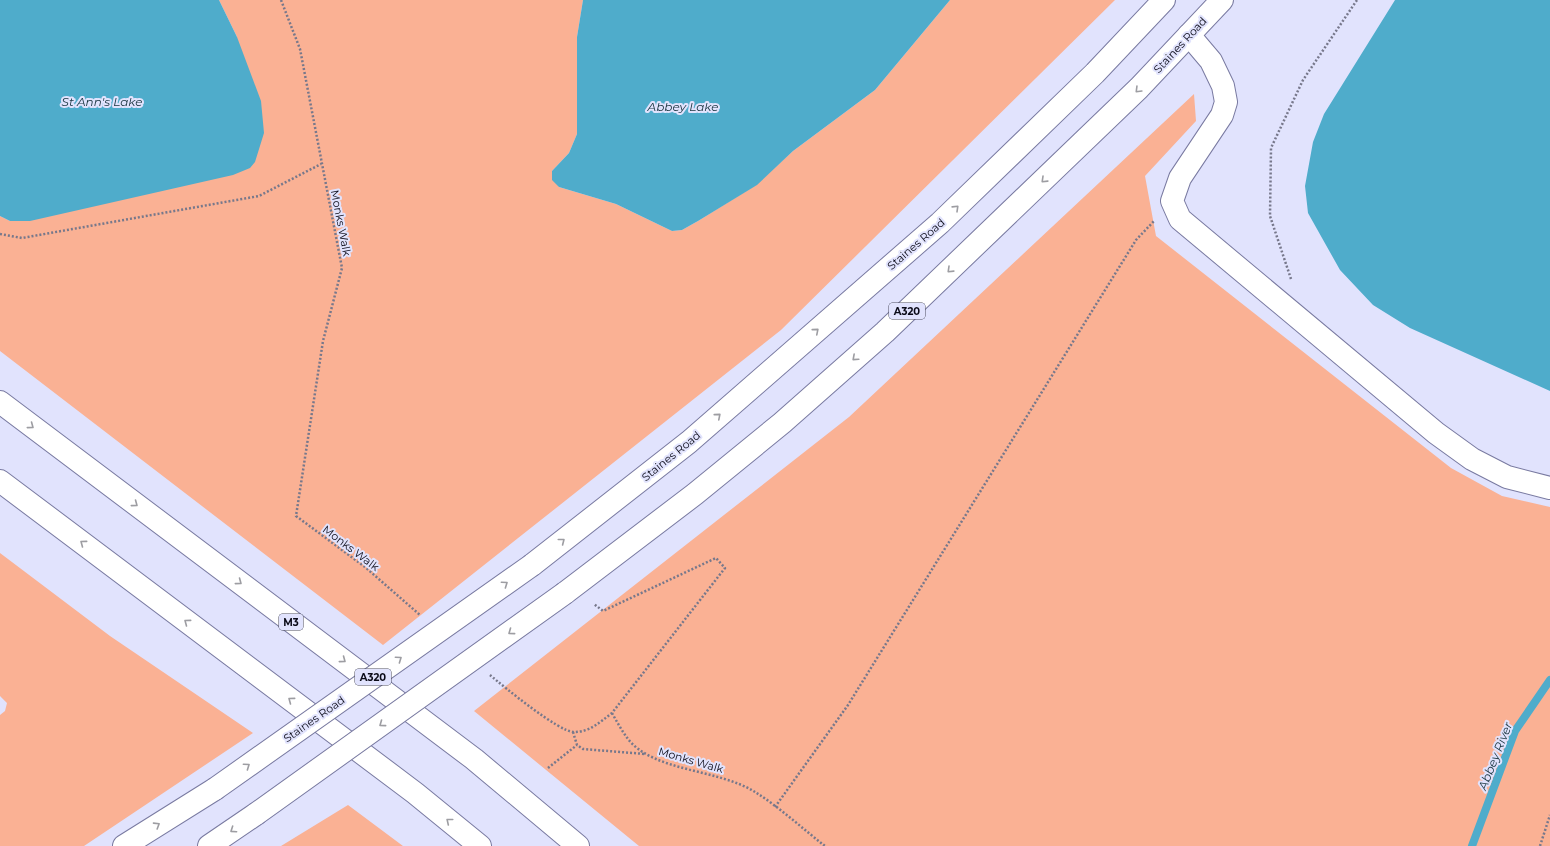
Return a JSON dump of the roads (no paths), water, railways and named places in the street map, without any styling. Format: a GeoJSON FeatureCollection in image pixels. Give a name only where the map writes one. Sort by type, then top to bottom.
{"type":"FeatureCollection","features":[{"type":"Feature","properties":{"kind":"main road","name":"Staines Road"},"geometry":{"type":"LineString","coordinates":[[124,846],[215,789],[532,565],[689,442],[940,223],[1095,73],[1164,0]]}},
{"type":"Feature","properties":{"kind":"main road","name":"Staines Road"},"geometry":{"type":"LineString","coordinates":[[209,846],[565,594],[701,490],[782,423],[886,332],[1139,88],[1222,0]]}},
{"type":"Feature","properties":{"kind":"main road"},"geometry":{"type":"LineString","coordinates":[[1189,34],[1211,61],[1223,86],[1226,102],[1222,115],[1180,178],[1172,201],[1180,219],[1436,433],[1472,459],[1507,477],[1550,488]]}},
{"type":"Feature","properties":{"kind":"main road","name":"M3"},"geometry":{"type":"LineString","coordinates":[[0,402],[474,759],[578,846]]}},
{"type":"Feature","properties":{"kind":"main road"},"geometry":{"type":"LineString","coordinates":[[0,481],[415,793],[480,846]]}},
{"type":"Feature","properties":{"kind":"water","name":"St Ann's Lake"},"geometry":{"type":"Polygon","coordinates":[[[0,0],[219,0],[237,37],[261,101],[264,133],[255,162],[250,168],[233,175],[30,221],[10,221],[0,216],[0,0]]]}},
{"type":"Feature","properties":{"kind":"water","name":"Abbey Lake"},"geometry":{"type":"Polygon","coordinates":[[[583,0],[950,0],[875,90],[793,151],[757,185],[682,230],[672,231],[616,204],[559,187],[552,180],[552,171],[569,153],[577,134],[577,37],[583,0]]]}},
{"type":"Feature","properties":{"kind":"water"},"geometry":{"type":"Polygon","coordinates":[[[1395,0],[1550,0],[1550,391],[1410,328],[1373,305],[1340,270],[1308,213],[1305,186],[1313,142],[1324,114],[1395,0]]]}},
{"type":"Feature","properties":{"kind":"waterway","name":"Abbey River"},"geometry":{"type":"LineString","coordinates":[[1472,846],[1515,731],[1550,680]]}}]}
